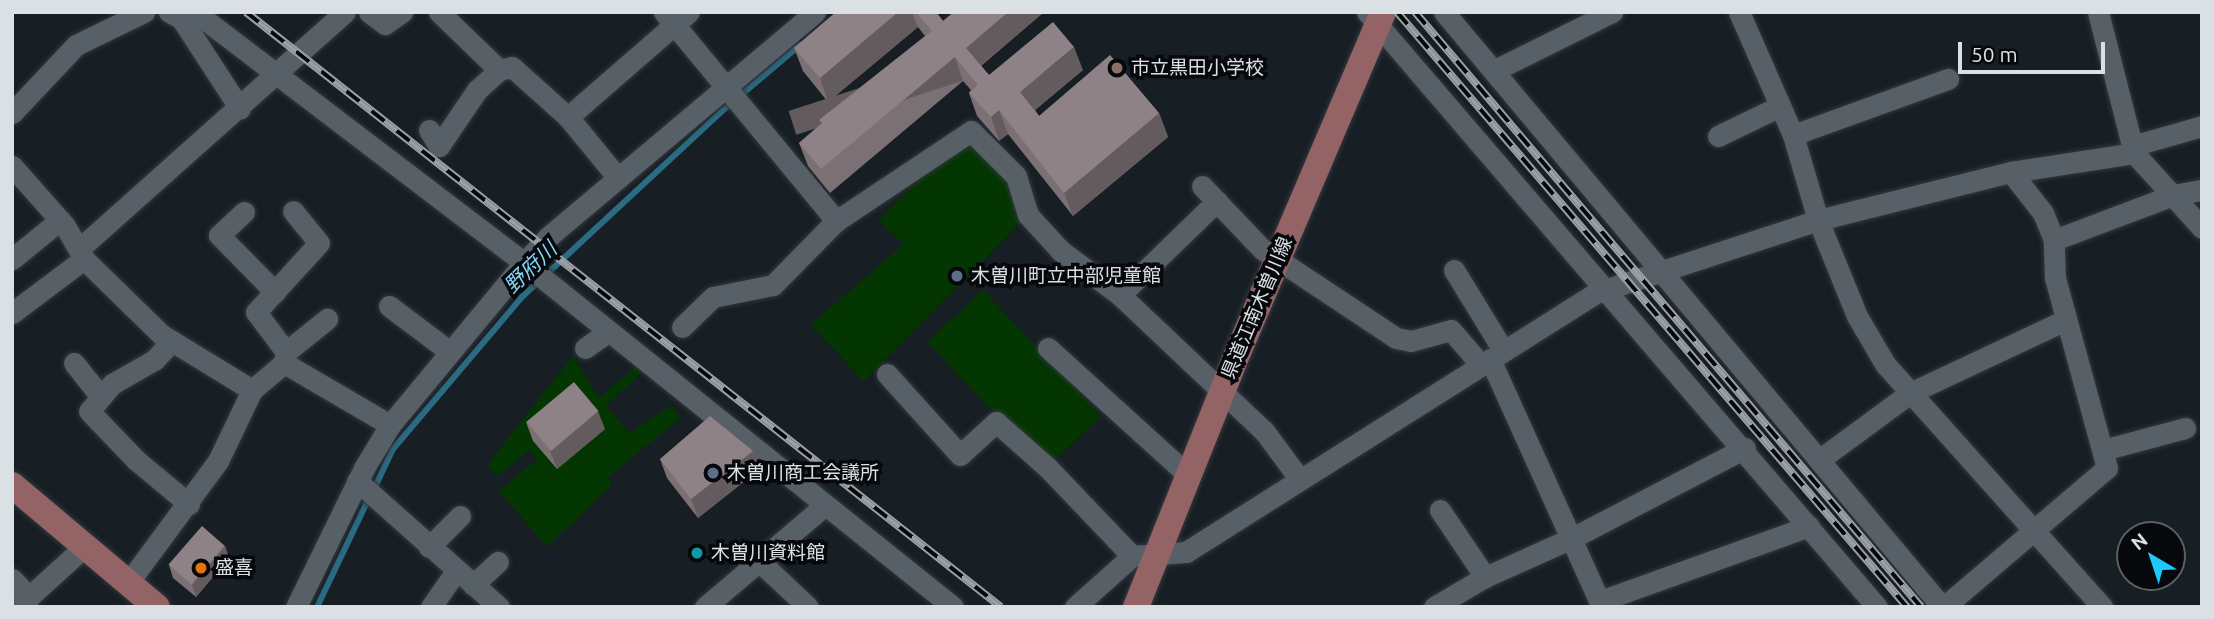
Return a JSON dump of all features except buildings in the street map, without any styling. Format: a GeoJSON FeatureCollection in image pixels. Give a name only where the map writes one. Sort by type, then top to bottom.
{"type":"FeatureCollection","features":[{"type":"Feature","properties":{"kind":"main road","name":"県道江南木曽川線"},"geometry":{"type":"LineString","coordinates":[[1136,607],[1144,554],[1188,475],[1376,16]]}},
{"type":"Feature","properties":{"kind":"main road"},"geometry":{"type":"LineString","coordinates":[[12,485],[157,607]]}},
{"type":"Feature","properties":{"kind":"street"},"geometry":{"type":"LineString","coordinates":[[12,113],[76,45],[144,12]]}},
{"type":"Feature","properties":{"kind":"street"},"geometry":{"type":"LineString","coordinates":[[169,12],[181,18],[240,108]]}},
{"type":"Feature","properties":{"kind":"street"},"geometry":{"type":"LineString","coordinates":[[195,12],[526,265],[953,607]]}},
{"type":"Feature","properties":{"kind":"street"},"geometry":{"type":"LineString","coordinates":[[12,313],[82,254],[206,134],[240,108],[273,71],[345,12]]}},
{"type":"Feature","properties":{"kind":"street"},"geometry":{"type":"LineString","coordinates":[[369,12],[385,24],[402,12]]}},
{"type":"Feature","properties":{"kind":"street"},"geometry":{"type":"LineString","coordinates":[[439,12],[499,70]]}},
{"type":"Feature","properties":{"kind":"street"},"geometry":{"type":"LineString","coordinates":[[296,607],[390,425],[450,352],[526,265],[618,177],[729,90],[815,12]]}},
{"type":"Feature","properties":{"kind":"street"},"geometry":{"type":"LineString","coordinates":[[1444,12],[1663,269],[1943,607],[2031,529],[2107,468],[2055,278],[2054,240],[2043,213],[2011,172]]}},
{"type":"Feature","properties":{"kind":"street"},"geometry":{"type":"LineString","coordinates":[[1495,70],[1612,12]]}},
{"type":"Feature","properties":{"kind":"street"},"geometry":{"type":"LineString","coordinates":[[1739,12],[1793,135],[1818,220],[1857,316],[1885,364],[2102,607]]}},
{"type":"Feature","properties":{"kind":"street"},"geometry":{"type":"LineString","coordinates":[[2098,12],[2133,149],[2202,228]]}},
{"type":"Feature","properties":{"kind":"street"},"geometry":{"type":"LineString","coordinates":[[568,117],[676,16],[729,90],[836,221]]}},
{"type":"Feature","properties":{"kind":"street"},"geometry":{"type":"LineString","coordinates":[[1376,16],[1605,291],[1745,448],[1877,607]]}},
{"type":"Feature","properties":{"kind":"street"},"geometry":{"type":"LineString","coordinates":[[429,130],[439,146],[477,90],[499,70],[512,67],[568,117],[618,177]]}},
{"type":"Feature","properties":{"kind":"street"},"geometry":{"type":"LineString","coordinates":[[1793,135],[1948,79]]}},
{"type":"Feature","properties":{"kind":"street"},"geometry":{"type":"LineString","coordinates":[[1718,136],[1780,106]]}},
{"type":"Feature","properties":{"kind":"street"},"geometry":{"type":"LineString","coordinates":[[1075,607],[1144,554],[1186,552],[1298,477],[1605,291],[1663,269],[1818,220],[2011,172],[2133,149],[2202,126]]}},
{"type":"Feature","properties":{"kind":"street"},"geometry":{"type":"LineString","coordinates":[[682,327],[713,297],[773,285],[836,221],[971,131],[1016,176],[1028,215],[1061,251],[1120,295],[1264,431],[1298,477]]}},
{"type":"Feature","properties":{"kind":"street"},"geometry":{"type":"LineString","coordinates":[[12,166],[60,220],[82,254],[172,341],[252,390]]}},
{"type":"Feature","properties":{"kind":"street"},"geometry":{"type":"LineString","coordinates":[[2054,240],[2173,195],[2202,190]]}},
{"type":"Feature","properties":{"kind":"street"},"geometry":{"type":"LineString","coordinates":[[1120,295],[1210,194],[1277,260],[1396,338],[1411,341],[1451,330],[1491,358]]}},
{"type":"Feature","properties":{"kind":"street"},"geometry":{"type":"LineString","coordinates":[[293,211],[319,243],[256,312],[285,358],[390,425]]}},
{"type":"Feature","properties":{"kind":"street"},"geometry":{"type":"LineString","coordinates":[[244,212],[219,235],[275,292]]}},
{"type":"Feature","properties":{"kind":"street"},"geometry":{"type":"LineString","coordinates":[[12,259],[60,220]]}},
{"type":"Feature","properties":{"kind":"street"},"geometry":{"type":"LineString","coordinates":[[1454,270],[1601,604],[1809,526]]}},
{"type":"Feature","properties":{"kind":"street"},"geometry":{"type":"LineString","coordinates":[[388,306],[450,352]]}},
{"type":"Feature","properties":{"kind":"street"},"geometry":{"type":"LineString","coordinates":[[128,583],[189,504],[218,461],[252,390],[327,319]]}},
{"type":"Feature","properties":{"kind":"street"},"geometry":{"type":"LineString","coordinates":[[1819,460],[1910,393],[2065,320]]}},
{"type":"Feature","properties":{"kind":"street"},"geometry":{"type":"LineString","coordinates":[[585,348],[608,331]]}},
{"type":"Feature","properties":{"kind":"street"},"geometry":{"type":"LineString","coordinates":[[172,341],[101,397],[89,411],[136,460],[189,504]]}},
{"type":"Feature","properties":{"kind":"street"},"geometry":{"type":"LineString","coordinates":[[1048,348],[1188,475]]}},
{"type":"Feature","properties":{"kind":"street"},"geometry":{"type":"LineString","coordinates":[[74,363],[101,397]]}},
{"type":"Feature","properties":{"kind":"street"},"geometry":{"type":"LineString","coordinates":[[887,374],[960,455],[996,422],[1144,554]]}},
{"type":"Feature","properties":{"kind":"street"},"geometry":{"type":"LineString","coordinates":[[2103,450],[2185,428]]}},
{"type":"Feature","properties":{"kind":"street"},"geometry":{"type":"LineString","coordinates":[[1434,607],[1485,577],[1572,538],[1745,448]]}},
{"type":"Feature","properties":{"kind":"street"},"geometry":{"type":"LineString","coordinates":[[359,483],[499,607]]}},
{"type":"Feature","properties":{"kind":"street"},"geometry":{"type":"LineString","coordinates":[[705,607],[824,506]]}},
{"type":"Feature","properties":{"kind":"street"},"geometry":{"type":"LineString","coordinates":[[1440,510],[1485,577]]}},
{"type":"Feature","properties":{"kind":"street"},"geometry":{"type":"LineString","coordinates":[[429,547],[460,516]]}},
{"type":"Feature","properties":{"kind":"street"},"geometry":{"type":"LineString","coordinates":[[12,579],[24,602],[85,547]]}},
{"type":"Feature","properties":{"kind":"street"},"geometry":{"type":"LineString","coordinates":[[759,561],[808,607]]}},
{"type":"Feature","properties":{"kind":"street"},"geometry":{"type":"LineString","coordinates":[[473,585],[498,562]]}},
{"type":"Feature","properties":{"kind":"street"},"geometry":{"type":"LineString","coordinates":[[431,607],[456,570]]}},
{"type":"Feature","properties":{"kind":"green space"},"geometry":{"type":"Polygon","coordinates":[[[959,139],[1016,176],[1028,215],[864,381],[811,325],[904,244],[879,220],[959,139]]]}},
{"type":"Feature","properties":{"kind":"green space"},"geometry":{"type":"Polygon","coordinates":[[[983,290],[1101,417],[1045,468],[927,342],[983,290]]]}},
{"type":"Feature","properties":{"kind":"green space"},"geometry":{"type":"Polygon","coordinates":[[[573,356],[599,398],[636,367],[648,366],[606,406],[629,433],[672,405],[680,418],[607,478],[612,485],[547,547],[499,491],[538,459],[530,450],[496,476],[488,464],[573,356]]]}},
{"type":"Feature","properties":{"kind":"waterway","name":"野府川"},"geometry":{"type":"LineString","coordinates":[[374,489],[393,449],[522,297],[721,112],[800,45]]}},
{"type":"Feature","properties":{"kind":"waterway","name":"野府川"},"geometry":{"type":"LineString","coordinates":[[317,607],[369,498]]}},
{"type":"Feature","properties":{"kind":"railway"},"geometry":{"type":"LineString","coordinates":[[246,12],[1001,607]]}},
{"type":"Feature","properties":{"kind":"railway"},"geometry":{"type":"LineString","coordinates":[[1397,12],[1907,607]]}},
{"type":"Feature","properties":{"kind":"railway"},"geometry":{"type":"LineString","coordinates":[[1415,12],[1921,607]]}},
{"type":"Feature","properties":{"kind":"place","name":"市立黒田小学校"},"geometry":{"type":"Point","coordinates":[1117,68]}},
{"type":"Feature","properties":{"kind":"place","name":"木曽川町立中部児童館"},"geometry":{"type":"Point","coordinates":[957,276]}},
{"type":"Feature","properties":{"kind":"place","name":"木曽川商工会議所"},"geometry":{"type":"Point","coordinates":[713,473]}},
{"type":"Feature","properties":{"kind":"place","name":"木曽川資料館"},"geometry":{"type":"Point","coordinates":[697,553]}},
{"type":"Feature","properties":{"kind":"place","name":"盛喜"},"geometry":{"type":"Point","coordinates":[201,568]}}]}
